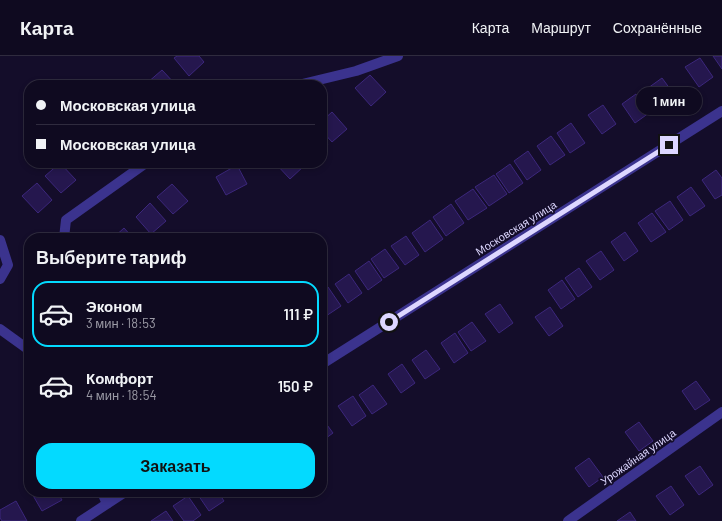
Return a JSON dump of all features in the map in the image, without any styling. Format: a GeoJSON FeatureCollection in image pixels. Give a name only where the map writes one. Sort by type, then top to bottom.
{"type":"FeatureCollection","features":[{"type":"Feature","properties":{"kind":"street"},"geometry":{"type":"LineString","coordinates":[[319,80],[356,71],[398,56]]}},
{"type":"Feature","properties":{"kind":"street","name":"Московская улица"},"geometry":{"type":"LineString","coordinates":[[327,361],[722,111]]}},
{"type":"Feature","properties":{"kind":"street"},"geometry":{"type":"LineString","coordinates":[[65,233],[66,220],[139,168]]}},
{"type":"Feature","properties":{"kind":"street"},"geometry":{"type":"LineString","coordinates":[[0,240],[8,265],[0,279]]}},
{"type":"Feature","properties":{"kind":"street"},"geometry":{"type":"LineString","coordinates":[[0,329],[24,346]]}},
{"type":"Feature","properties":{"kind":"street","name":"Урожайная улица"},"geometry":{"type":"LineString","coordinates":[[568,521],[722,412]]}},
{"type":"Feature","properties":{"kind":"street"},"geometry":{"type":"LineString","coordinates":[[104,497],[107,504]]}},
{"type":"Feature","properties":{"kind":"street"},"geometry":{"type":"LineString","coordinates":[[81,521],[118,497]]}},
{"type":"Feature","properties":{"kind":"building"},"geometry":{"type":"Polygon","coordinates":[[[177,56],[199,56],[204,62],[189,76],[174,58],[177,56]]]}},
{"type":"Feature","properties":{"kind":"building"},"geometry":{"type":"Polygon","coordinates":[[[713,56],[722,56],[722,69],[713,56]]]}},
{"type":"Feature","properties":{"kind":"building"},"geometry":{"type":"Polygon","coordinates":[[[700,58],[713,77],[699,87],[685,67],[700,58]]]}},
{"type":"Feature","properties":{"kind":"building"},"geometry":{"type":"Polygon","coordinates":[[[162,70],[171,80],[150,80],[162,70]]]}},
{"type":"Feature","properties":{"kind":"building"},"geometry":{"type":"Polygon","coordinates":[[[370,75],[386,92],[371,106],[355,88],[370,75]]]}},
{"type":"Feature","properties":{"kind":"building"},"geometry":{"type":"Polygon","coordinates":[[[662,78],[676,97],[661,107],[648,88],[662,78]]]}},
{"type":"Feature","properties":{"kind":"building"},"geometry":{"type":"Polygon","coordinates":[[[636,94],[649,113],[635,123],[622,104],[636,94]]]}},
{"type":"Feature","properties":{"kind":"building"},"geometry":{"type":"Polygon","coordinates":[[[603,105],[616,124],[602,134],[588,115],[603,105]]]}},
{"type":"Feature","properties":{"kind":"building"},"geometry":{"type":"Polygon","coordinates":[[[332,112],[347,129],[332,142],[327,136],[327,116],[332,112]]]}},
{"type":"Feature","properties":{"kind":"building"},"geometry":{"type":"Polygon","coordinates":[[[571,123],[585,143],[570,153],[557,133],[571,123]]]}},
{"type":"Feature","properties":{"kind":"building"},"geometry":{"type":"Polygon","coordinates":[[[551,136],[565,155],[550,165],[537,146],[551,136]]]}},
{"type":"Feature","properties":{"kind":"building"},"geometry":{"type":"Polygon","coordinates":[[[528,151],[541,170],[527,180],[514,161],[528,151]]]}},
{"type":"Feature","properties":{"kind":"building"},"geometry":{"type":"Polygon","coordinates":[[[510,164],[523,183],[509,193],[496,174],[510,164]]]}},
{"type":"Feature","properties":{"kind":"building"},"geometry":{"type":"Polygon","coordinates":[[[54,168],[65,168],[76,180],[61,193],[45,176],[54,168]]]}},
{"type":"Feature","properties":{"kind":"building"},"geometry":{"type":"Polygon","coordinates":[[[232,168],[239,168],[247,184],[226,195],[216,177],[232,168]]]}},
{"type":"Feature","properties":{"kind":"building"},"geometry":{"type":"Polygon","coordinates":[[[280,168],[302,168],[290,179],[280,168]]]}},
{"type":"Feature","properties":{"kind":"building"},"geometry":{"type":"Polygon","coordinates":[[[716,170],[722,178],[722,195],[715,199],[702,180],[716,170]]]}},
{"type":"Feature","properties":{"kind":"building"},"geometry":{"type":"Polygon","coordinates":[[[494,175],[507,194],[489,206],[475,187],[494,175]]]}},
{"type":"Feature","properties":{"kind":"building"},"geometry":{"type":"Polygon","coordinates":[[[37,183],[52,200],[38,213],[22,196],[37,183]]]}},
{"type":"Feature","properties":{"kind":"building"},"geometry":{"type":"Polygon","coordinates":[[[172,184],[188,201],[173,214],[157,197],[172,184]]]}},
{"type":"Feature","properties":{"kind":"building"},"geometry":{"type":"Polygon","coordinates":[[[691,187],[705,206],[690,216],[677,197],[691,187]]]}},
{"type":"Feature","properties":{"kind":"building"},"geometry":{"type":"Polygon","coordinates":[[[473,189],[487,208],[468,220],[455,201],[473,189]]]}},
{"type":"Feature","properties":{"kind":"building"},"geometry":{"type":"Polygon","coordinates":[[[670,201],[683,220],[669,230],[655,211],[670,201]]]}},
{"type":"Feature","properties":{"kind":"building"},"geometry":{"type":"Polygon","coordinates":[[[150,203],[166,221],[152,233],[150,233],[136,217],[150,203]]]}},
{"type":"Feature","properties":{"kind":"building"},"geometry":{"type":"Polygon","coordinates":[[[451,204],[464,223],[446,236],[433,217],[451,204]]]}},
{"type":"Feature","properties":{"kind":"building"},"geometry":{"type":"Polygon","coordinates":[[[652,213],[666,232],[651,242],[638,223],[652,213]]]}},
{"type":"Feature","properties":{"kind":"building"},"geometry":{"type":"Polygon","coordinates":[[[430,220],[443,239],[425,252],[412,233],[430,220]]]}},
{"type":"Feature","properties":{"kind":"building"},"geometry":{"type":"Polygon","coordinates":[[[124,228],[128,233],[118,233],[124,228]]]}},
{"type":"Feature","properties":{"kind":"building"},"geometry":{"type":"Polygon","coordinates":[[[625,232],[638,251],[624,261],[611,242],[625,232]]]}},
{"type":"Feature","properties":{"kind":"building"},"geometry":{"type":"Polygon","coordinates":[[[406,236],[419,255],[405,265],[391,246],[406,236]]]}},
{"type":"Feature","properties":{"kind":"building"},"geometry":{"type":"Polygon","coordinates":[[[385,249],[399,268],[384,278],[371,259],[385,249]]]}},
{"type":"Feature","properties":{"kind":"building"},"geometry":{"type":"Polygon","coordinates":[[[601,251],[614,270],[600,280],[586,261],[601,251]]]}},
{"type":"Feature","properties":{"kind":"building"},"geometry":{"type":"Polygon","coordinates":[[[369,261],[382,280],[368,290],[355,271],[369,261]]]}},
{"type":"Feature","properties":{"kind":"building"},"geometry":{"type":"Polygon","coordinates":[[[579,268],[592,287],[578,297],[565,278],[579,268]]]}},
{"type":"Feature","properties":{"kind":"building"},"geometry":{"type":"Polygon","coordinates":[[[349,274],[362,293],[348,303],[335,284],[349,274]]]}},
{"type":"Feature","properties":{"kind":"building"},"geometry":{"type":"Polygon","coordinates":[[[562,280],[575,299],[561,309],[548,290],[562,280]]]}},
{"type":"Feature","properties":{"kind":"building"},"geometry":{"type":"Polygon","coordinates":[[[327,288],[341,306],[327,315],[327,288]]]}},
{"type":"Feature","properties":{"kind":"building"},"geometry":{"type":"Polygon","coordinates":[[[500,304],[513,323],[499,333],[485,314],[500,304]]]}},
{"type":"Feature","properties":{"kind":"building"},"geometry":{"type":"Polygon","coordinates":[[[550,307],[563,326],[549,336],[535,317],[550,307]]]}},
{"type":"Feature","properties":{"kind":"building"},"geometry":{"type":"Polygon","coordinates":[[[472,322],[486,341],[471,351],[458,332],[472,322]]]}},
{"type":"Feature","properties":{"kind":"building"},"geometry":{"type":"Polygon","coordinates":[[[455,333],[468,353],[454,363],[441,343],[455,333]]]}},
{"type":"Feature","properties":{"kind":"building"},"geometry":{"type":"Polygon","coordinates":[[[426,350],[440,369],[425,379],[412,360],[426,350]]]}},
{"type":"Feature","properties":{"kind":"building"},"geometry":{"type":"Polygon","coordinates":[[[402,364],[415,383],[401,393],[388,374],[402,364]]]}},
{"type":"Feature","properties":{"kind":"building"},"geometry":{"type":"Polygon","coordinates":[[[696,381],[710,400],[695,410],[682,391],[696,381]]]}},
{"type":"Feature","properties":{"kind":"building"},"geometry":{"type":"Polygon","coordinates":[[[373,385],[387,404],[372,414],[359,395],[373,385]]]}},
{"type":"Feature","properties":{"kind":"building"},"geometry":{"type":"Polygon","coordinates":[[[353,396],[366,416],[352,426],[338,406],[353,396]]]}},
{"type":"Feature","properties":{"kind":"building"},"geometry":{"type":"Polygon","coordinates":[[[639,422],[653,441],[639,451],[625,432],[639,422]]]}},
{"type":"Feature","properties":{"kind":"building"},"geometry":{"type":"Polygon","coordinates":[[[327,425],[333,433],[327,437],[327,425]]]}},
{"type":"Feature","properties":{"kind":"building"},"geometry":{"type":"Polygon","coordinates":[[[589,458],[603,477],[589,487],[575,468],[589,458]]]}},
{"type":"Feature","properties":{"kind":"building"},"geometry":{"type":"Polygon","coordinates":[[[700,466],[713,485],[699,495],[685,476],[700,466]]]}},
{"type":"Feature","properties":{"kind":"building"},"geometry":{"type":"Polygon","coordinates":[[[671,486],[684,505],[670,515],[656,496],[671,486]]]}},
{"type":"Feature","properties":{"kind":"building"},"geometry":{"type":"Polygon","coordinates":[[[34,497],[60,497],[62,500],[42,511],[34,497]]]}},
{"type":"Feature","properties":{"kind":"building"},"geometry":{"type":"Polygon","coordinates":[[[189,497],[201,515],[193,521],[184,521],[173,506],[189,497]]]}},
{"type":"Feature","properties":{"kind":"building"},"geometry":{"type":"Polygon","coordinates":[[[199,497],[221,497],[224,501],[209,511],[199,497]]]}},
{"type":"Feature","properties":{"kind":"building"},"geometry":{"type":"Polygon","coordinates":[[[16,501],[27,521],[2,521],[0,518],[0,510],[16,501]]]}},
{"type":"Feature","properties":{"kind":"building"},"geometry":{"type":"Polygon","coordinates":[[[166,511],[173,521],[151,521],[166,511]]]}},
{"type":"Feature","properties":{"kind":"building"},"geometry":{"type":"Polygon","coordinates":[[[630,512],[636,521],[617,521],[630,512]]]}},
{"type":"Feature","properties":{"kind":"route"},"geometry":{"type":"LineString","coordinates":[[389,322],[669,145]]}}]}
